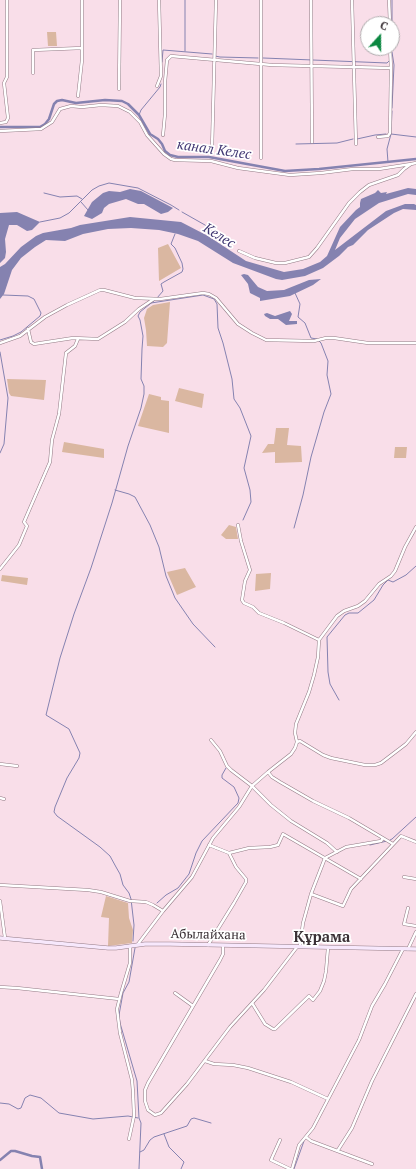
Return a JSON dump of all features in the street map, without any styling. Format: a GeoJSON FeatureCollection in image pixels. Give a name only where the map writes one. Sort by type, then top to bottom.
{"type":"FeatureCollection","features":[{"type":"Feature","properties":{"kind":"main road","name":"Абылайхана"},"geometry":{"type":"LineString","coordinates":[[2,938],[108,948],[138,945],[207,945],[416,949]]}},
{"type":"Feature","properties":{"kind":"street"},"geometry":{"type":"LineString","coordinates":[[0,123],[8,120],[4,83],[7,72],[7,0]]}},
{"type":"Feature","properties":{"kind":"street"},"geometry":{"type":"LineString","coordinates":[[78,96],[82,48],[82,0]]}},
{"type":"Feature","properties":{"kind":"street"},"geometry":{"type":"LineString","coordinates":[[119,89],[120,0]]}},
{"type":"Feature","properties":{"kind":"street"},"geometry":{"type":"LineString","coordinates":[[157,86],[160,81],[161,66],[159,0]]}},
{"type":"Feature","properties":{"kind":"street"},"geometry":{"type":"LineString","coordinates":[[212,149],[216,0]]}},
{"type":"Feature","properties":{"kind":"street"},"geometry":{"type":"LineString","coordinates":[[261,0],[261,158]]}},
{"type":"Feature","properties":{"kind":"street"},"geometry":{"type":"LineString","coordinates":[[311,0],[312,142]]}},
{"type":"Feature","properties":{"kind":"street"},"geometry":{"type":"LineString","coordinates":[[352,0],[356,144]]}},
{"type":"Feature","properties":{"kind":"street"},"geometry":{"type":"LineString","coordinates":[[390,0],[390,16]]}},
{"type":"Feature","properties":{"kind":"street"},"geometry":{"type":"LineString","coordinates":[[32,73],[33,50],[82,48]]}},
{"type":"Feature","properties":{"kind":"street"},"geometry":{"type":"LineString","coordinates":[[163,135],[165,114],[165,82],[169,56],[260,64],[392,68]]}},
{"type":"Feature","properties":{"kind":"street"},"geometry":{"type":"LineString","coordinates":[[378,137],[388,136],[390,133],[392,68],[391,56]]}},
{"type":"Feature","properties":{"kind":"street"},"geometry":{"type":"LineString","coordinates":[[160,81],[165,82]]}},
{"type":"Feature","properties":{"kind":"street"},"geometry":{"type":"LineString","coordinates":[[0,131],[41,129],[49,124],[60,109],[65,107],[82,107],[95,104],[118,106],[130,112],[140,122],[147,135],[164,154],[175,160],[211,161],[238,168],[290,175],[354,169],[379,169],[416,163]]}},
{"type":"Feature","properties":{"kind":"street"},"geometry":{"type":"LineString","coordinates":[[239,251],[254,258],[276,263],[285,263],[309,257],[349,203],[360,192],[369,185],[398,175],[411,164]]}},
{"type":"Feature","properties":{"kind":"street"},"geometry":{"type":"LineString","coordinates":[[0,342],[14,339],[45,317],[100,290],[110,290],[131,298],[154,299],[203,293],[209,294],[216,298],[238,324],[266,340],[314,341],[334,338],[368,343],[416,343]]}},
{"type":"Feature","properties":{"kind":"street"},"geometry":{"type":"LineString","coordinates":[[28,329],[31,342],[34,344],[73,338],[98,339],[125,322],[139,309],[154,299]]}},
{"type":"Feature","properties":{"kind":"street"},"geometry":{"type":"LineString","coordinates":[[0,570],[16,551],[27,526],[24,522],[50,462],[52,440],[60,414],[66,353],[75,346],[78,339]]}},
{"type":"Feature","properties":{"kind":"street"},"geometry":{"type":"LineString","coordinates":[[238,525],[241,541],[250,570],[245,581],[242,600],[244,604],[253,607],[259,613],[319,640]]}},
{"type":"Feature","properties":{"kind":"street"},"geometry":{"type":"LineString","coordinates":[[138,945],[162,911],[192,877],[212,838],[239,807],[252,786],[291,754],[296,748],[296,724],[314,675],[318,657],[319,640],[337,616],[365,601],[379,584],[396,571],[405,547],[416,527]]}},
{"type":"Feature","properties":{"kind":"street"},"geometry":{"type":"LineString","coordinates":[[297,742],[300,741],[323,755],[331,758],[365,765],[375,765],[381,763],[406,744],[416,732]]}},
{"type":"Feature","properties":{"kind":"street"},"geometry":{"type":"LineString","coordinates":[[211,740],[220,751],[227,766],[291,821],[327,843],[337,852]]}},
{"type":"Feature","properties":{"kind":"street"},"geometry":{"type":"LineString","coordinates":[[0,764],[17,766]]}},
{"type":"Feature","properties":{"kind":"street"},"geometry":{"type":"LineString","coordinates":[[268,772],[272,777],[280,782],[393,844]]}},
{"type":"Feature","properties":{"kind":"street"},"geometry":{"type":"LineString","coordinates":[[0,798],[4,799]]}},
{"type":"Feature","properties":{"kind":"street"},"geometry":{"type":"LineString","coordinates":[[209,845],[229,853],[249,848],[270,847],[278,845],[283,834],[362,879]]}},
{"type":"Feature","properties":{"kind":"street"},"geometry":{"type":"LineString","coordinates":[[311,894],[343,906],[351,889],[401,836],[416,842]]}},
{"type":"Feature","properties":{"kind":"street"},"geometry":{"type":"LineString","coordinates":[[223,946],[224,954],[148,1082],[144,1095],[145,1101],[148,1110],[155,1115],[161,1113],[187,1084],[230,1027],[264,990],[299,946],[311,894],[325,858],[346,847],[381,840],[383,838]]}},
{"type":"Feature","properties":{"kind":"street"},"geometry":{"type":"LineString","coordinates":[[207,945],[246,882],[246,879],[236,867],[229,853]]}},
{"type":"Feature","properties":{"kind":"street"},"geometry":{"type":"LineString","coordinates":[[404,877],[416,879]]}},
{"type":"Feature","properties":{"kind":"street"},"geometry":{"type":"LineString","coordinates":[[0,885],[101,892],[130,901],[146,902],[162,911]]}},
{"type":"Feature","properties":{"kind":"street"},"geometry":{"type":"LineString","coordinates":[[0,901],[2,938]]}},
{"type":"Feature","properties":{"kind":"street"},"geometry":{"type":"LineString","coordinates":[[408,908],[404,924],[416,926]]}},
{"type":"Feature","properties":{"kind":"street"},"geometry":{"type":"LineString","coordinates":[[407,949],[416,932]]}},
{"type":"Feature","properties":{"kind":"street"},"geometry":{"type":"LineString","coordinates":[[129,1139],[135,1106],[132,1080],[117,1009],[130,963],[130,946]]}},
{"type":"Feature","properties":{"kind":"street"},"geometry":{"type":"LineString","coordinates":[[252,1002],[265,1024],[275,1029],[309,996],[313,1000],[320,991],[326,971],[328,948]]}},
{"type":"Feature","properties":{"kind":"street"},"geometry":{"type":"LineString","coordinates":[[280,1140],[271,1160],[291,1169],[299,1145],[313,1128],[359,1040],[372,1006],[403,949]]}},
{"type":"Feature","properties":{"kind":"street"},"geometry":{"type":"LineString","coordinates":[[0,988],[17,988],[119,999]]}},
{"type":"Feature","properties":{"kind":"street"},"geometry":{"type":"LineString","coordinates":[[174,993],[193,1006]]}},
{"type":"Feature","properties":{"kind":"street"},"geometry":{"type":"LineString","coordinates":[[338,1150],[352,1128],[380,1064],[416,994]]}},
{"type":"Feature","properties":{"kind":"street"},"geometry":{"type":"LineString","coordinates":[[205,1061],[214,1064],[233,1065],[248,1068],[291,1082],[328,1099]]}},
{"type":"Feature","properties":{"kind":"street"},"geometry":{"type":"LineString","coordinates":[[306,1136],[315,1142],[372,1164]]}},
{"type":"Feature","properties":{"kind":"shaded area"},"geometry":{"type":"Polygon","coordinates":[[[47,32],[56,32],[57,46],[48,46],[47,32]]]}},
{"type":"Feature","properties":{"kind":"shaded area","name":"Келес"},"geometry":{"type":"Polygon","coordinates":[[[408,188],[416,189],[416,195],[408,194],[379,203],[355,219],[340,238],[335,250],[386,211],[405,204],[416,205],[416,210],[403,209],[394,213],[368,230],[353,245],[348,247],[323,268],[305,276],[282,280],[276,279],[233,263],[198,241],[178,234],[159,230],[131,228],[108,229],[83,234],[65,241],[46,240],[35,247],[21,258],[12,270],[4,294],[0,299],[0,267],[5,264],[21,247],[36,236],[43,233],[130,217],[181,222],[208,236],[246,261],[284,272],[303,269],[320,262],[327,256],[340,227],[360,207],[361,199],[375,193],[378,190],[381,193],[387,192],[386,194],[408,188]]]}},
{"type":"Feature","properties":{"kind":"shaded area"},"geometry":{"type":"Polygon","coordinates":[[[130,189],[141,191],[173,208],[168,212],[161,214],[144,204],[138,204],[126,199],[109,204],[104,208],[102,213],[92,219],[84,216],[92,202],[103,193],[109,191],[120,192],[130,189]]]}},
{"type":"Feature","properties":{"kind":"shaded area"},"geometry":{"type":"Polygon","coordinates":[[[17,212],[40,222],[32,230],[27,231],[17,225],[9,225],[5,239],[5,258],[0,263],[0,213],[17,212]]]}},
{"type":"Feature","properties":{"kind":"shaded area"},"geometry":{"type":"Polygon","coordinates":[[[168,244],[181,268],[159,281],[158,248],[168,244]]]}},
{"type":"Feature","properties":{"kind":"shaded area"},"geometry":{"type":"Polygon","coordinates":[[[241,275],[248,275],[258,287],[267,291],[284,290],[309,280],[321,279],[313,285],[290,296],[260,301],[260,298],[250,293],[248,284],[241,275]]]}},
{"type":"Feature","properties":{"kind":"shaded area"},"geometry":{"type":"Polygon","coordinates":[[[170,302],[167,343],[163,347],[147,346],[144,318],[147,309],[153,305],[170,302]]]}},
{"type":"Feature","properties":{"kind":"shaded area"},"geometry":{"type":"Polygon","coordinates":[[[290,311],[292,314],[289,321],[297,321],[297,324],[286,325],[278,319],[270,319],[264,314],[267,313],[275,316],[290,311]]]}},
{"type":"Feature","properties":{"kind":"shaded area"},"geometry":{"type":"Polygon","coordinates":[[[7,379],[46,380],[44,400],[11,396],[9,393],[7,379]]]}},
{"type":"Feature","properties":{"kind":"shaded area"},"geometry":{"type":"Polygon","coordinates":[[[179,388],[204,394],[202,408],[175,401],[179,388]]]}},
{"type":"Feature","properties":{"kind":"shaded area"},"geometry":{"type":"Polygon","coordinates":[[[149,394],[161,397],[161,400],[169,401],[169,433],[138,426],[149,394]]]}},
{"type":"Feature","properties":{"kind":"shaded area"},"geometry":{"type":"Polygon","coordinates":[[[276,428],[289,428],[287,445],[301,446],[302,462],[275,463],[275,452],[262,453],[268,444],[274,444],[276,428]]]}},
{"type":"Feature","properties":{"kind":"shaded area"},"geometry":{"type":"Polygon","coordinates":[[[64,442],[104,449],[104,458],[62,452],[64,442]]]}},
{"type":"Feature","properties":{"kind":"shaded area"},"geometry":{"type":"Polygon","coordinates":[[[395,447],[407,447],[406,458],[394,458],[395,447]]]}},
{"type":"Feature","properties":{"kind":"shaded area"},"geometry":{"type":"Polygon","coordinates":[[[229,525],[236,527],[238,539],[226,539],[221,535],[229,525]]]}},
{"type":"Feature","properties":{"kind":"shaded area"},"geometry":{"type":"Polygon","coordinates":[[[185,568],[196,587],[177,595],[167,572],[185,568]]]}},
{"type":"Feature","properties":{"kind":"shaded area"},"geometry":{"type":"Polygon","coordinates":[[[271,573],[270,589],[255,591],[256,574],[271,573]]]}},
{"type":"Feature","properties":{"kind":"shaded area"},"geometry":{"type":"Polygon","coordinates":[[[2,575],[28,578],[27,585],[1,581],[2,575]]]}},
{"type":"Feature","properties":{"kind":"shaded area"},"geometry":{"type":"Polygon","coordinates":[[[106,896],[128,903],[129,918],[133,930],[132,943],[108,946],[109,918],[101,917],[106,896]]]}},
{"type":"Feature","properties":{"kind":"waterway"},"geometry":{"type":"LineString","coordinates":[[185,0],[185,51]]}},
{"type":"Feature","properties":{"kind":"waterway"},"geometry":{"type":"LineString","coordinates":[[392,0],[392,16]]}},
{"type":"Feature","properties":{"kind":"waterway"},"geometry":{"type":"LineString","coordinates":[[162,62],[163,50],[212,54]]}},
{"type":"Feature","properties":{"kind":"waterway"},"geometry":{"type":"LineString","coordinates":[[215,56],[258,58]]}},
{"type":"Feature","properties":{"kind":"waterway"},"geometry":{"type":"LineString","coordinates":[[392,108],[394,65],[393,56]]}},
{"type":"Feature","properties":{"kind":"waterway"},"geometry":{"type":"LineString","coordinates":[[263,58],[387,63],[389,61]]}},
{"type":"Feature","properties":{"kind":"waterway"},"geometry":{"type":"LineString","coordinates":[[139,115],[141,110],[161,84]]}},
{"type":"Feature","properties":{"kind":"waterway","name":"канал Келес"},"geometry":{"type":"LineString","coordinates":[[0,127],[40,127],[49,119],[54,104],[57,101],[62,100],[76,103],[105,100],[122,101],[128,104],[139,115],[150,134],[158,139],[165,151],[170,155],[178,157],[209,157],[285,171],[416,159]]}},
{"type":"Feature","properties":{"kind":"waterway"},"geometry":{"type":"LineString","coordinates":[[388,162],[387,149],[391,134],[392,111]]}},
{"type":"Feature","properties":{"kind":"waterway"},"geometry":{"type":"LineString","coordinates":[[357,139],[386,134]]}},
{"type":"Feature","properties":{"kind":"waterway"},"geometry":{"type":"LineString","coordinates":[[391,134],[416,137]]}},
{"type":"Feature","properties":{"kind":"waterway"},"geometry":{"type":"LineString","coordinates":[[296,144],[337,143],[353,139]]}},
{"type":"Feature","properties":{"kind":"waterway"},"geometry":{"type":"LineString","coordinates":[[40,222],[60,218],[69,213],[92,190],[109,183],[138,188],[179,210]]}},
{"type":"Feature","properties":{"kind":"waterway"},"geometry":{"type":"LineString","coordinates":[[44,193],[60,197],[77,196],[82,199]]}},
{"type":"Feature","properties":{"kind":"waterway"},"geometry":{"type":"LineString","coordinates":[[81,202],[88,210]]}},
{"type":"Feature","properties":{"kind":"waterway"},"geometry":{"type":"LineString","coordinates":[[182,212],[205,225],[230,246]]}},
{"type":"Feature","properties":{"kind":"waterway"},"geometry":{"type":"LineString","coordinates":[[157,298],[163,291],[161,284],[182,272],[183,269],[182,263],[175,248],[171,244],[175,234]]}},
{"type":"Feature","properties":{"kind":"waterway"},"geometry":{"type":"LineString","coordinates":[[295,293],[300,304],[298,317],[305,323],[311,338],[317,339]]}},
{"type":"Feature","properties":{"kind":"waterway"},"geometry":{"type":"LineString","coordinates":[[0,340],[21,332],[40,316],[41,313],[34,299],[28,296],[3,295]]}},
{"type":"Feature","properties":{"kind":"waterway"},"geometry":{"type":"LineString","coordinates":[[151,303],[203,295],[214,299],[217,304],[218,328],[232,379],[234,399],[240,408],[251,436],[244,468],[250,490],[251,502],[243,520]]}},
{"type":"Feature","properties":{"kind":"waterway"},"geometry":{"type":"LineString","coordinates":[[133,941],[134,925],[131,899],[110,856],[57,816],[54,812],[67,778],[79,758],[80,753],[69,729],[46,715],[60,658],[91,568],[141,408],[144,394],[144,386],[141,379],[143,336],[138,316],[140,312],[155,300]]}},
{"type":"Feature","properties":{"kind":"waterway"},"geometry":{"type":"LineString","coordinates":[[294,528],[311,457],[324,412],[331,394],[327,375],[328,361],[319,341]]}},
{"type":"Feature","properties":{"kind":"waterway"},"geometry":{"type":"LineString","coordinates":[[0,352],[8,398],[4,444],[0,453]]}},
{"type":"Feature","properties":{"kind":"waterway"},"geometry":{"type":"LineString","coordinates":[[115,490],[135,497],[150,525],[159,547],[166,576],[175,598],[193,624],[215,647]]}},
{"type":"Feature","properties":{"kind":"waterway"},"geometry":{"type":"LineString","coordinates":[[339,700],[330,684],[328,672],[327,637],[345,615],[349,613],[358,613],[374,600],[383,585],[388,580],[393,582],[406,575],[416,566]]}},
{"type":"Feature","properties":{"kind":"waterway"},"geometry":{"type":"LineString","coordinates":[[157,903],[166,895],[178,888],[189,874],[202,841],[238,803],[239,798],[234,787],[222,778],[226,768]]}},
{"type":"Feature","properties":{"kind":"waterway"},"geometry":{"type":"LineString","coordinates":[[390,840],[416,817]]}},
{"type":"Feature","properties":{"kind":"waterway"},"geometry":{"type":"LineString","coordinates":[[370,845],[387,841]]}},
{"type":"Feature","properties":{"kind":"waterway"},"geometry":{"type":"LineString","coordinates":[[135,948],[129,982],[123,993],[119,1015],[137,1081],[139,1118],[141,1123],[139,1169]]}},
{"type":"Feature","properties":{"kind":"waterway"},"geometry":{"type":"LineString","coordinates":[[0,1103],[9,1104],[18,1109],[21,1108],[25,1098],[30,1095],[41,1098],[59,1113],[93,1119],[128,1116],[138,1118]]}},
{"type":"Feature","properties":{"kind":"waterway"},"geometry":{"type":"LineString","coordinates":[[140,1152],[144,1150],[150,1140],[154,1137],[187,1126],[191,1119],[194,1118],[211,1123]]}},
{"type":"Feature","properties":{"kind":"waterway"},"geometry":{"type":"LineString","coordinates":[[164,1134],[169,1147],[184,1162],[181,1169]]}},
{"type":"Feature","properties":{"kind":"waterway"},"geometry":{"type":"LineString","coordinates":[[294,1169],[304,1141]]}},
{"type":"Feature","properties":{"kind":"waterway"},"geometry":{"type":"LineString","coordinates":[[0,1160],[11,1151],[15,1151],[40,1157],[42,1169]]}},
{"type":"Feature","properties":{"kind":"district","name":"Құрама"},"geometry":{"type":"Point","coordinates":[322,938]}}]}
